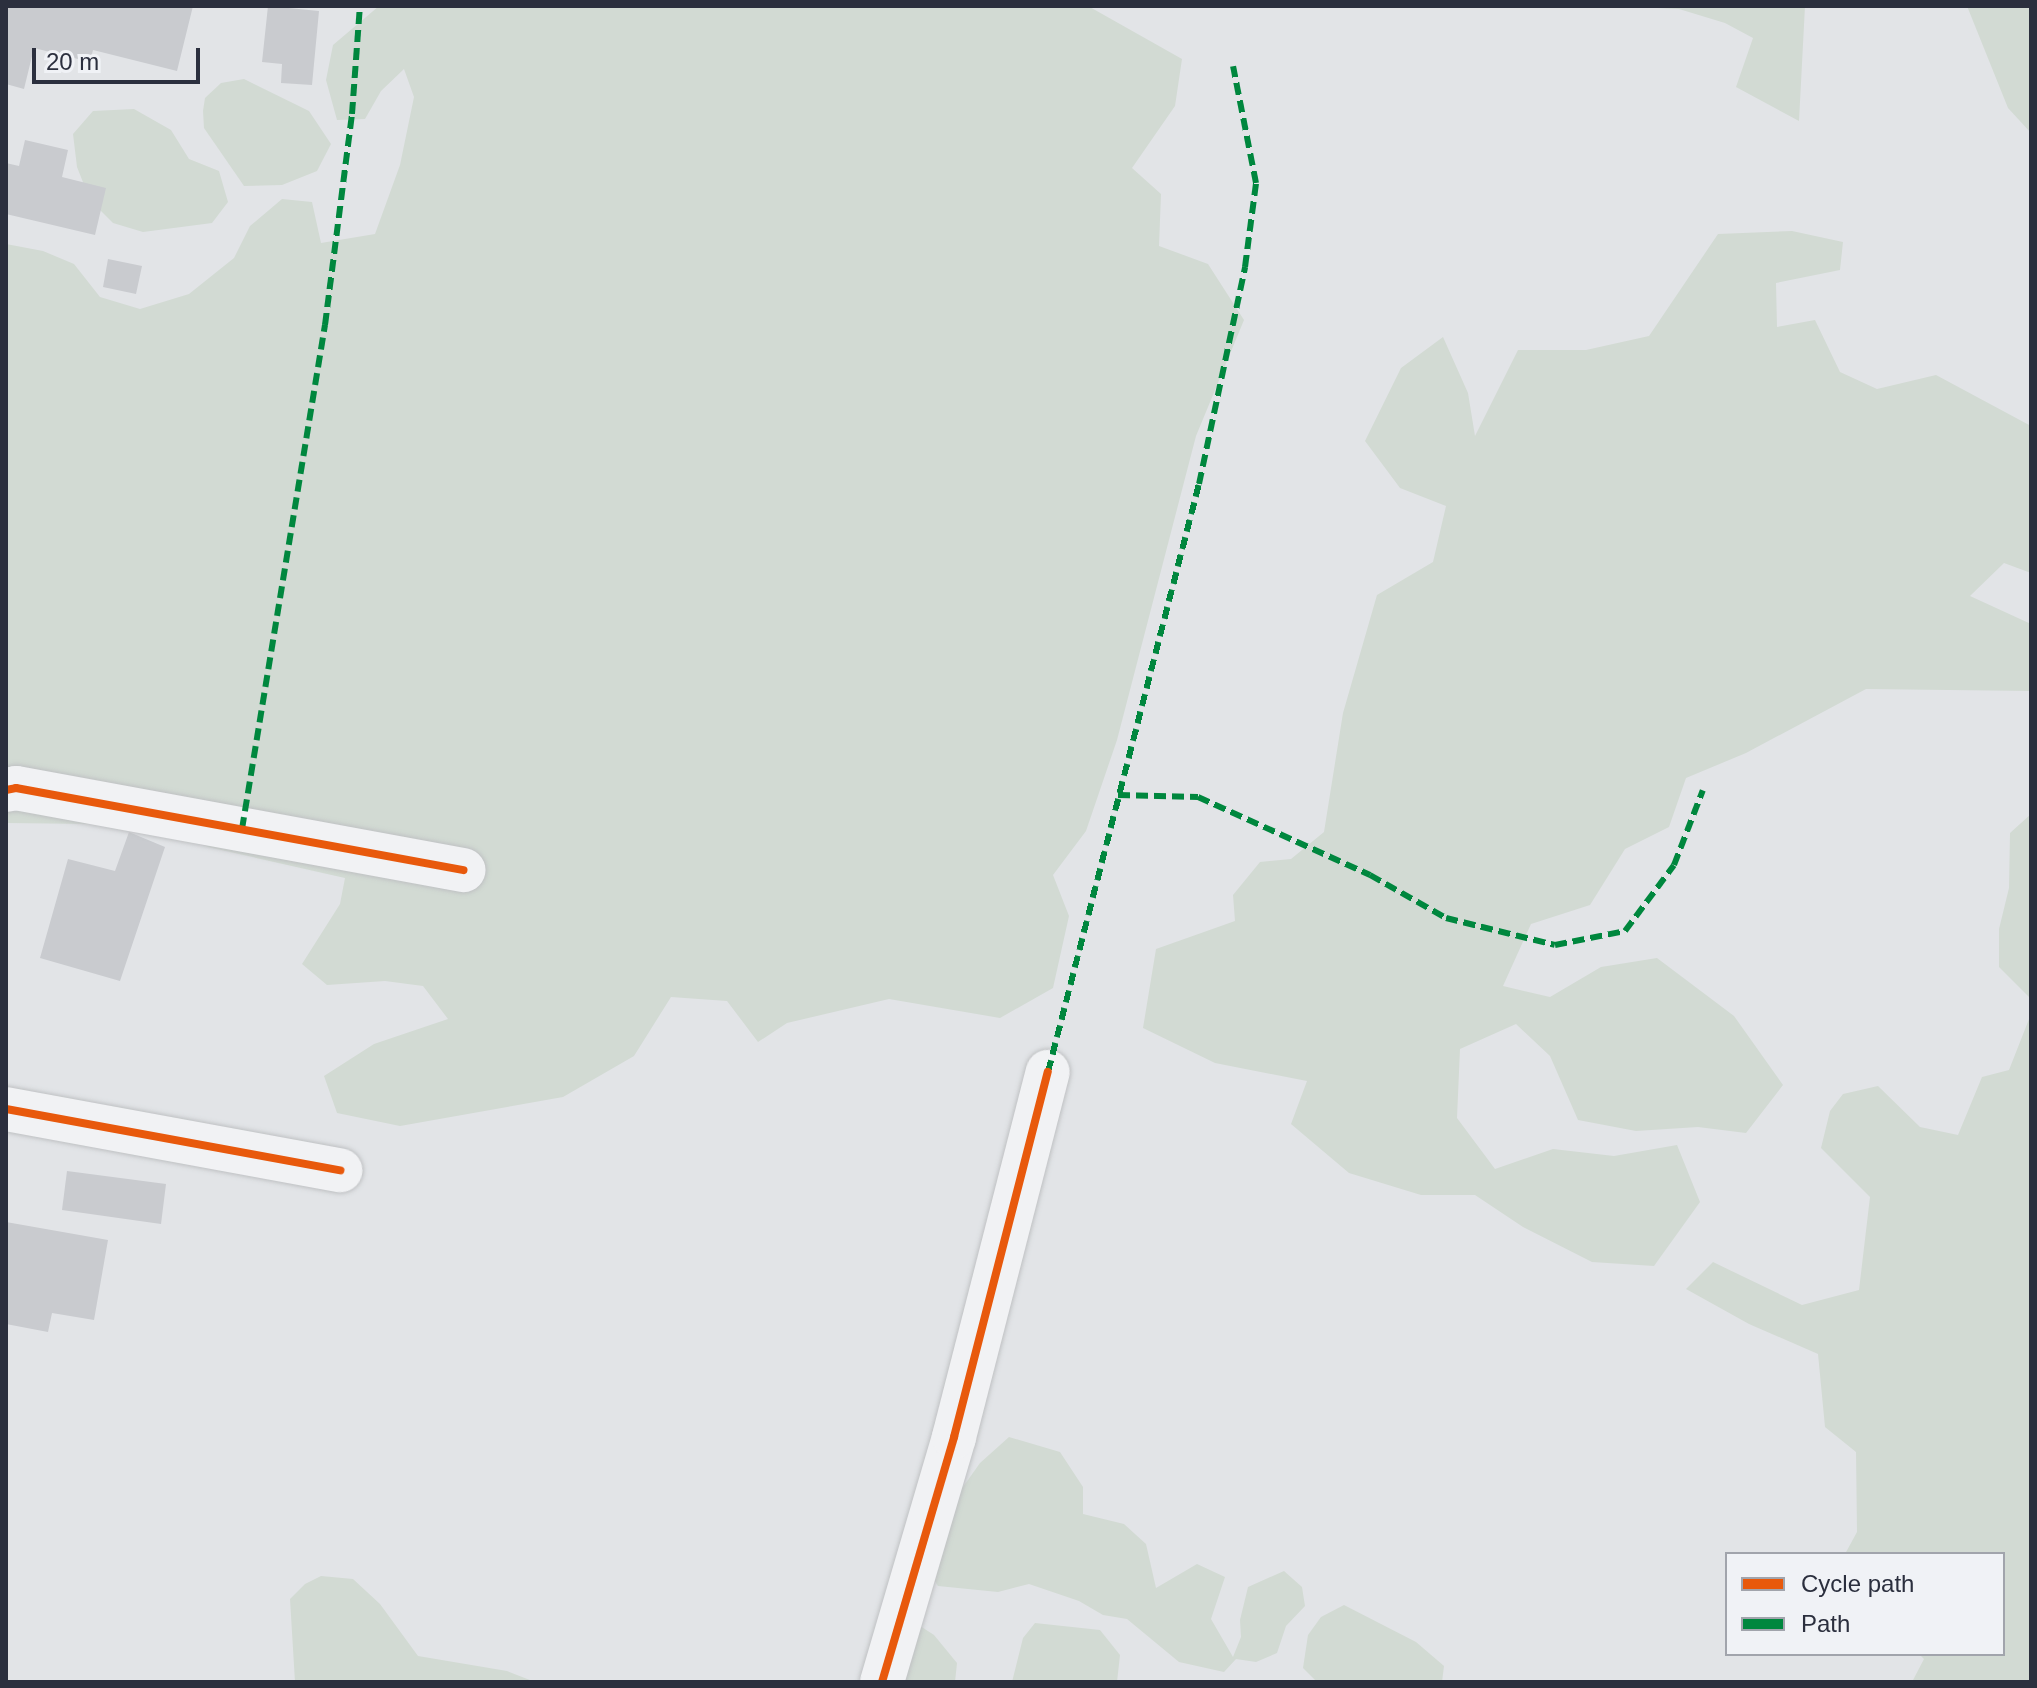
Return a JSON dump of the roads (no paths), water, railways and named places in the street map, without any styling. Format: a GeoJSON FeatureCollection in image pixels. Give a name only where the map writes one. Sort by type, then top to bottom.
{"type":"FeatureCollection","features":[{"type":"Feature","properties":{"kind":"street"},"geometry":{"type":"LineString","coordinates":[[6,790],[16,788],[464,870]]}},
{"type":"Feature","properties":{"kind":"street"},"geometry":{"type":"LineString","coordinates":[[882,1682],[954,1437],[1048,1072]]}},
{"type":"Feature","properties":{"kind":"street"},"geometry":{"type":"LineString","coordinates":[[6,1109],[340,1170]]}}]}
